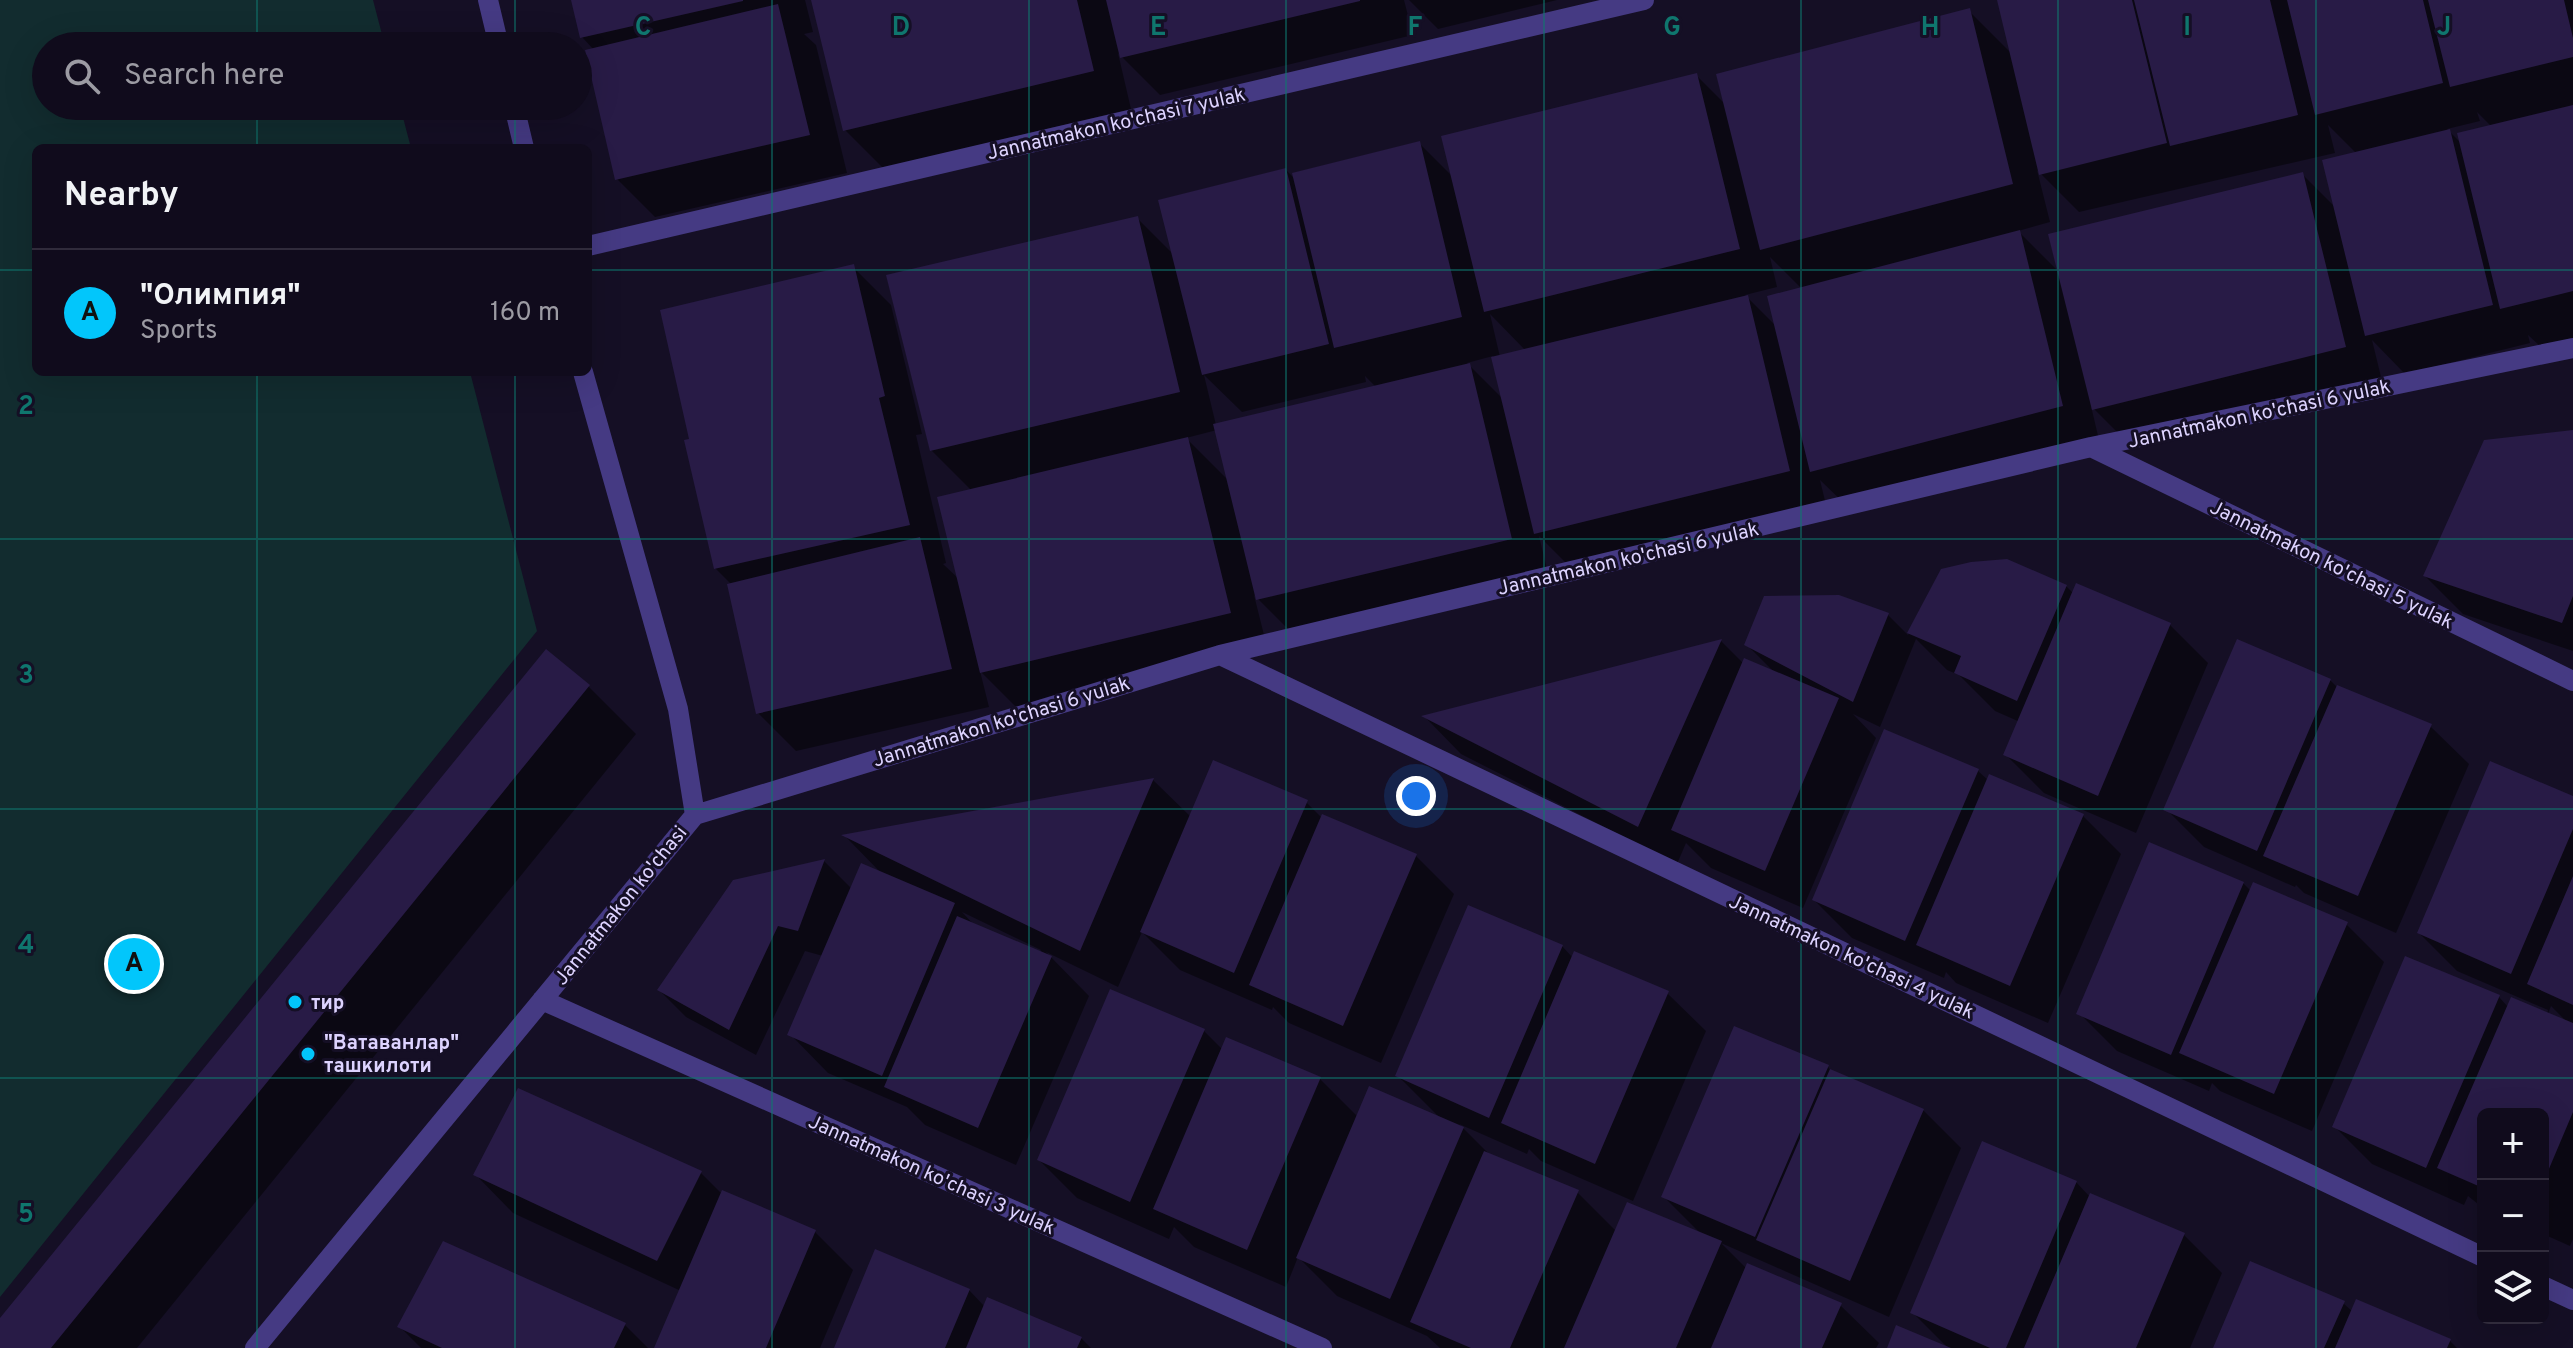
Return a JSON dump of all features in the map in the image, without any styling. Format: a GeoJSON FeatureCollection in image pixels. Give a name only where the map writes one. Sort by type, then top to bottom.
{"type":"FeatureCollection","features":[{"type":"Feature","properties":{"kind":"street"},"geometry":{"type":"LineString","coordinates":[[488,0],[496,32]]}},
{"type":"Feature","properties":{"kind":"street","name":"Jannatmakon ko'chasi 7 yulak"},"geometry":{"type":"LineString","coordinates":[[592,245],[1644,0]]}},
{"type":"Feature","properties":{"kind":"street"},"geometry":{"type":"LineString","coordinates":[[517,120],[523,144]]}},
{"type":"Feature","properties":{"kind":"street","name":"Jannatmakon ko'chasi 6 yulak"},"geometry":{"type":"LineString","coordinates":[[695,815],[1220,655],[2091,447],[2573,348]]}},
{"type":"Feature","properties":{"kind":"street","name":"Jannatmakon ko'chasi"},"geometry":{"type":"LineString","coordinates":[[255,1348],[695,815],[678,709],[584,376]]}},
{"type":"Feature","properties":{"kind":"street","name":"Jannatmakon ko'chasi 5 yulak"},"geometry":{"type":"LineString","coordinates":[[2091,447],[2573,681]]}},
{"type":"Feature","properties":{"kind":"street","name":"Jannatmakon ko'chasi 4 yulak"},"geometry":{"type":"LineString","coordinates":[[1220,655],[2477,1254]]}},
{"type":"Feature","properties":{"kind":"street","name":"Jannatmakon ko'chasi 3 yulak"},"geometry":{"type":"LineString","coordinates":[[542,1000],[1322,1348]]}},
{"type":"Feature","properties":{"kind":"street"},"geometry":{"type":"LineString","coordinates":[[2549,1289],[2573,1300]]}},
{"type":"Feature","properties":{"kind":"green space"},"geometry":{"type":"Polygon","coordinates":[[[0,0],[373,0],[381,32],[32,32],[32,120],[404,120],[410,144],[32,144],[32,376],[471,376],[537,631],[0,1297],[0,0]]]}},
{"type":"Feature","properties":{"kind":"building"},"geometry":{"type":"Polygon","coordinates":[[[571,0],[743,0],[592,35],[592,32],[579,32],[571,0]]]}},
{"type":"Feature","properties":{"kind":"building"},"geometry":{"type":"Polygon","coordinates":[[[811,0],[1077,0],[1094,71],[843,131],[811,0]]]}},
{"type":"Feature","properties":{"kind":"building"},"geometry":{"type":"Polygon","coordinates":[[[1106,0],[1360,0],[1360,1],[1120,58],[1106,0]]]}},
{"type":"Feature","properties":{"kind":"building"},"geometry":{"type":"Polygon","coordinates":[[[1997,0],[2132,0],[2167,143],[2039,175],[1997,0]]]}},
{"type":"Feature","properties":{"kind":"building"},"geometry":{"type":"Polygon","coordinates":[[[2134,0],[2270,0],[2298,115],[2170,146],[2134,0]]]}},
{"type":"Feature","properties":{"kind":"building"},"geometry":{"type":"Polygon","coordinates":[[[2287,0],[2423,0],[2443,83],[2315,115],[2287,0]]]}},
{"type":"Feature","properties":{"kind":"building"},"geometry":{"type":"Polygon","coordinates":[[[2428,0],[2564,0],[2573,38],[2573,57],[2450,87],[2428,0]]]}},
{"type":"Feature","properties":{"kind":"building"},"geometry":{"type":"Polygon","coordinates":[[[778,4],[810,135],[615,180],[592,80],[592,48],[778,4]]]}},
{"type":"Feature","properties":{"kind":"building"},"geometry":{"type":"Polygon","coordinates":[[[1970,8],[2013,184],[1760,250],[1716,74],[1970,8]]]}},
{"type":"Feature","properties":{"kind":"building"},"geometry":{"type":"Polygon","coordinates":[[[1697,73],[1740,249],[1484,312],[1441,136],[1697,73]]]}},
{"type":"Feature","properties":{"kind":"building"},"geometry":{"type":"Polygon","coordinates":[[[2573,105],[2573,291],[2500,309],[2457,133],[2573,105]]]}},
{"type":"Feature","properties":{"kind":"building"},"geometry":{"type":"Polygon","coordinates":[[[2450,129],[2493,305],[2365,336],[2322,160],[2450,129]]]}},
{"type":"Feature","properties":{"kind":"building"},"geometry":{"type":"Polygon","coordinates":[[[1420,141],[1462,317],[1334,348],[1292,173],[1420,141]]]}},
{"type":"Feature","properties":{"kind":"building"},"geometry":{"type":"Polygon","coordinates":[[[1286,168],[1329,344],[1202,375],[1158,200],[1286,168]]]}},
{"type":"Feature","properties":{"kind":"building"},"geometry":{"type":"Polygon","coordinates":[[[2303,172],[2346,347],[2092,410],[2048,234],[2303,172]]]}},
{"type":"Feature","properties":{"kind":"building"},"geometry":{"type":"Polygon","coordinates":[[[1138,216],[1180,392],[930,451],[886,275],[1138,216]]]}},
{"type":"Feature","properties":{"kind":"building"},"geometry":{"type":"Polygon","coordinates":[[[2020,230],[2063,406],[1810,472],[1767,296],[2020,230]]]}},
{"type":"Feature","properties":{"kind":"building"},"geometry":{"type":"Polygon","coordinates":[[[854,264],[885,396],[879,398],[910,525],[714,569],[684,440],[689,439],[660,310],[854,264]]]}},
{"type":"Feature","properties":{"kind":"building"},"geometry":{"type":"Polygon","coordinates":[[[1748,295],[1790,471],[1534,534],[1491,357],[1748,295]]]}},
{"type":"Feature","properties":{"kind":"building"},"geometry":{"type":"Polygon","coordinates":[[[1470,363],[1512,539],[1256,600],[1213,424],[1470,363]]]}},
{"type":"Feature","properties":{"kind":"building"},"geometry":{"type":"Polygon","coordinates":[[[2573,430],[2573,596],[2562,623],[2423,576],[2484,440],[2573,430]]]}},
{"type":"Feature","properties":{"kind":"building"},"geometry":{"type":"Polygon","coordinates":[[[1188,437],[1231,613],[980,673],[937,497],[1188,437]]]}},
{"type":"Feature","properties":{"kind":"building"},"geometry":{"type":"Polygon","coordinates":[[[920,537],[952,669],[756,714],[727,584],[920,537]]]}},
{"type":"Feature","properties":{"kind":"building"},"geometry":{"type":"Polygon","coordinates":[[[2007,559],[2067,585],[2017,701],[1954,673],[1961,656],[1907,633],[1941,569],[1971,562],[2007,559]]]}},
{"type":"Feature","properties":{"kind":"building"},"geometry":{"type":"Polygon","coordinates":[[[2076,583],[2171,623],[2098,796],[2003,755],[2076,583]]]}},
{"type":"Feature","properties":{"kind":"building"},"geometry":{"type":"Polygon","coordinates":[[[1839,595],[1889,613],[1853,702],[1744,645],[1764,596],[1839,595]]]}},
{"type":"Feature","properties":{"kind":"building"},"geometry":{"type":"Polygon","coordinates":[[[1722,639],[1638,827],[1421,716],[1722,639]]]}},
{"type":"Feature","properties":{"kind":"building"},"geometry":{"type":"Polygon","coordinates":[[[2237,639],[2331,679],[2257,851],[2163,810],[2237,639]]]}},
{"type":"Feature","properties":{"kind":"building","name":"тир"},"geometry":{"type":"Polygon","coordinates":[[[546,649],[590,685],[51,1348],[0,1348],[0,1318],[546,649]]]}},
{"type":"Feature","properties":{"kind":"building"},"geometry":{"type":"Polygon","coordinates":[[[1744,658],[1839,698],[1765,871],[1671,830],[1744,658]]]}},
{"type":"Feature","properties":{"kind":"building"},"geometry":{"type":"Polygon","coordinates":[[[2337,685],[2432,724],[2358,896],[2263,856],[2337,685]]]}},
{"type":"Feature","properties":{"kind":"building"},"geometry":{"type":"Polygon","coordinates":[[[1884,729],[1979,769],[1905,941],[1812,900],[1884,729]]]}},
{"type":"Feature","properties":{"kind":"building"},"geometry":{"type":"Polygon","coordinates":[[[1213,760],[1308,800],[1234,973],[1140,932],[1213,760]]]}},
{"type":"Feature","properties":{"kind":"building"},"geometry":{"type":"Polygon","coordinates":[[[2490,761],[2573,796],[2573,829],[2511,974],[2417,933],[2490,761]]]}},
{"type":"Feature","properties":{"kind":"building"},"geometry":{"type":"Polygon","coordinates":[[[1989,774],[2084,814],[2010,986],[1916,945],[1989,774]]]}},
{"type":"Feature","properties":{"kind":"building"},"geometry":{"type":"Polygon","coordinates":[[[1154,778],[1080,951],[841,835],[1154,778]]]}},
{"type":"Feature","properties":{"kind":"building"},"geometry":{"type":"Polygon","coordinates":[[[1322,814],[1417,854],[1343,1026],[1249,985],[1322,814]]]}},
{"type":"Feature","properties":{"kind":"building"},"geometry":{"type":"Polygon","coordinates":[[[2149,842],[2244,882],[2171,1055],[2076,1014],[2149,842]]]}},
{"type":"Feature","properties":{"kind":"building"},"geometry":{"type":"Polygon","coordinates":[[[825,859],[798,931],[778,926],[729,1030],[657,990],[733,880],[825,859]]]}},
{"type":"Feature","properties":{"kind":"building"},"geometry":{"type":"Polygon","coordinates":[[[861,863],[955,903],[882,1076],[787,1035],[861,863]]]}},
{"type":"Feature","properties":{"kind":"building"},"geometry":{"type":"Polygon","coordinates":[[[2573,876],[2573,1005],[2527,984],[2573,876]]]}},
{"type":"Feature","properties":{"kind":"building"},"geometry":{"type":"Polygon","coordinates":[[[2253,882],[2348,922],[2274,1094],[2179,1053],[2253,882]]]}},
{"type":"Feature","properties":{"kind":"building"},"geometry":{"type":"Polygon","coordinates":[[[1468,905],[1563,945],[1489,1118],[1395,1076],[1468,905]]]}},
{"type":"Feature","properties":{"kind":"building"},"geometry":{"type":"Polygon","coordinates":[[[957,916],[1052,956],[978,1128],[884,1087],[957,916]]]}},
{"type":"Feature","properties":{"kind":"building"},"geometry":{"type":"Polygon","coordinates":[[[1574,951],[1669,991],[1595,1164],[1501,1123],[1574,951]]]}},
{"type":"Feature","properties":{"kind":"building"},"geometry":{"type":"Polygon","coordinates":[[[2405,956],[2500,995],[2426,1168],[2332,1127],[2405,956]]]}},
{"type":"Feature","properties":{"kind":"building"},"geometry":{"type":"Polygon","coordinates":[[[1110,989],[1205,1029],[1130,1202],[1037,1160],[1110,989]]]}},
{"type":"Feature","properties":{"kind":"building"},"geometry":{"type":"Polygon","coordinates":[[[2511,997],[2573,1023],[2573,1112],[2549,1169],[2549,1108],[2477,1108],[2477,1185],[2437,1168],[2511,997]]]}},
{"type":"Feature","properties":{"kind":"building"},"geometry":{"type":"Polygon","coordinates":[[[1734,1026],[1829,1065],[1755,1237],[1661,1197],[1734,1026]]]}},
{"type":"Feature","properties":{"kind":"building"},"geometry":{"type":"Polygon","coordinates":[[[1226,1037],[1321,1077],[1247,1250],[1153,1209],[1226,1037]]]}},
{"type":"Feature","properties":{"kind":"building"},"geometry":{"type":"Polygon","coordinates":[[[1830,1069],[1924,1109],[1850,1281],[1756,1240],[1830,1069]]]}},
{"type":"Feature","properties":{"kind":"building"},"geometry":{"type":"Polygon","coordinates":[[[1369,1086],[1464,1127],[1390,1299],[1296,1258],[1369,1086]]]}},
{"type":"Feature","properties":{"kind":"building"},"geometry":{"type":"Polygon","coordinates":[[[518,1088],[702,1171],[657,1261],[473,1175],[518,1088]]]}},
{"type":"Feature","properties":{"kind":"building"},"geometry":{"type":"Polygon","coordinates":[[[1982,1141],[2077,1181],[2006,1348],[1990,1348],[1910,1313],[1982,1141]]]}},
{"type":"Feature","properties":{"kind":"building"},"geometry":{"type":"Polygon","coordinates":[[[1484,1151],[1579,1190],[1510,1348],[1471,1348],[1410,1322],[1484,1151]]]}},
{"type":"Feature","properties":{"kind":"building"},"geometry":{"type":"Polygon","coordinates":[[[722,1190],[816,1230],[766,1348],[654,1348],[722,1190]]]}},
{"type":"Feature","properties":{"kind":"building"},"geometry":{"type":"Polygon","coordinates":[[[2090,1193],[2185,1233],[2136,1348],[2024,1348],[2090,1193]]]}},
{"type":"Feature","properties":{"kind":"building"},"geometry":{"type":"Polygon","coordinates":[[[1627,1202],[1722,1241],[1676,1348],[1564,1348],[1627,1202]]]}},
{"type":"Feature","properties":{"kind":"building"},"geometry":{"type":"Polygon","coordinates":[[[443,1241],[626,1323],[614,1348],[442,1348],[397,1327],[443,1241]]]}},
{"type":"Feature","properties":{"kind":"building"},"geometry":{"type":"Polygon","coordinates":[[[875,1249],[970,1289],[945,1348],[834,1348],[875,1249]]]}},
{"type":"Feature","properties":{"kind":"building"},"geometry":{"type":"Polygon","coordinates":[[[2250,1261],[2345,1301],[2324,1348],[2213,1348],[2250,1261]]]}},
{"type":"Feature","properties":{"kind":"building"},"geometry":{"type":"Polygon","coordinates":[[[1747,1263],[1842,1303],[1822,1348],[1711,1348],[1747,1263]]]}},
{"type":"Feature","properties":{"kind":"building"},"geometry":{"type":"Polygon","coordinates":[[[987,1297],[1082,1337],[1077,1348],[966,1348],[987,1297]]]}},
{"type":"Feature","properties":{"kind":"building"},"geometry":{"type":"Polygon","coordinates":[[[2356,1299],[2451,1339],[2447,1348],[2335,1348],[2356,1299]]]}},
{"type":"Feature","properties":{"kind":"building"},"geometry":{"type":"Polygon","coordinates":[[[1896,1325],[1951,1348],[1887,1348],[1896,1325]]]}},
{"type":"Feature","properties":{"kind":"place","name":"\"Олимпия\""},"geometry":{"type":"Point","coordinates":[134,964]}},
{"type":"Feature","properties":{"kind":"place","name":"тир"},"geometry":{"type":"Point","coordinates":[295,1002]}},
{"type":"Feature","properties":{"kind":"place","name":"\"Ватаванлар\" ташкилоти"},"geometry":{"type":"Point","coordinates":[308,1054]}}]}
